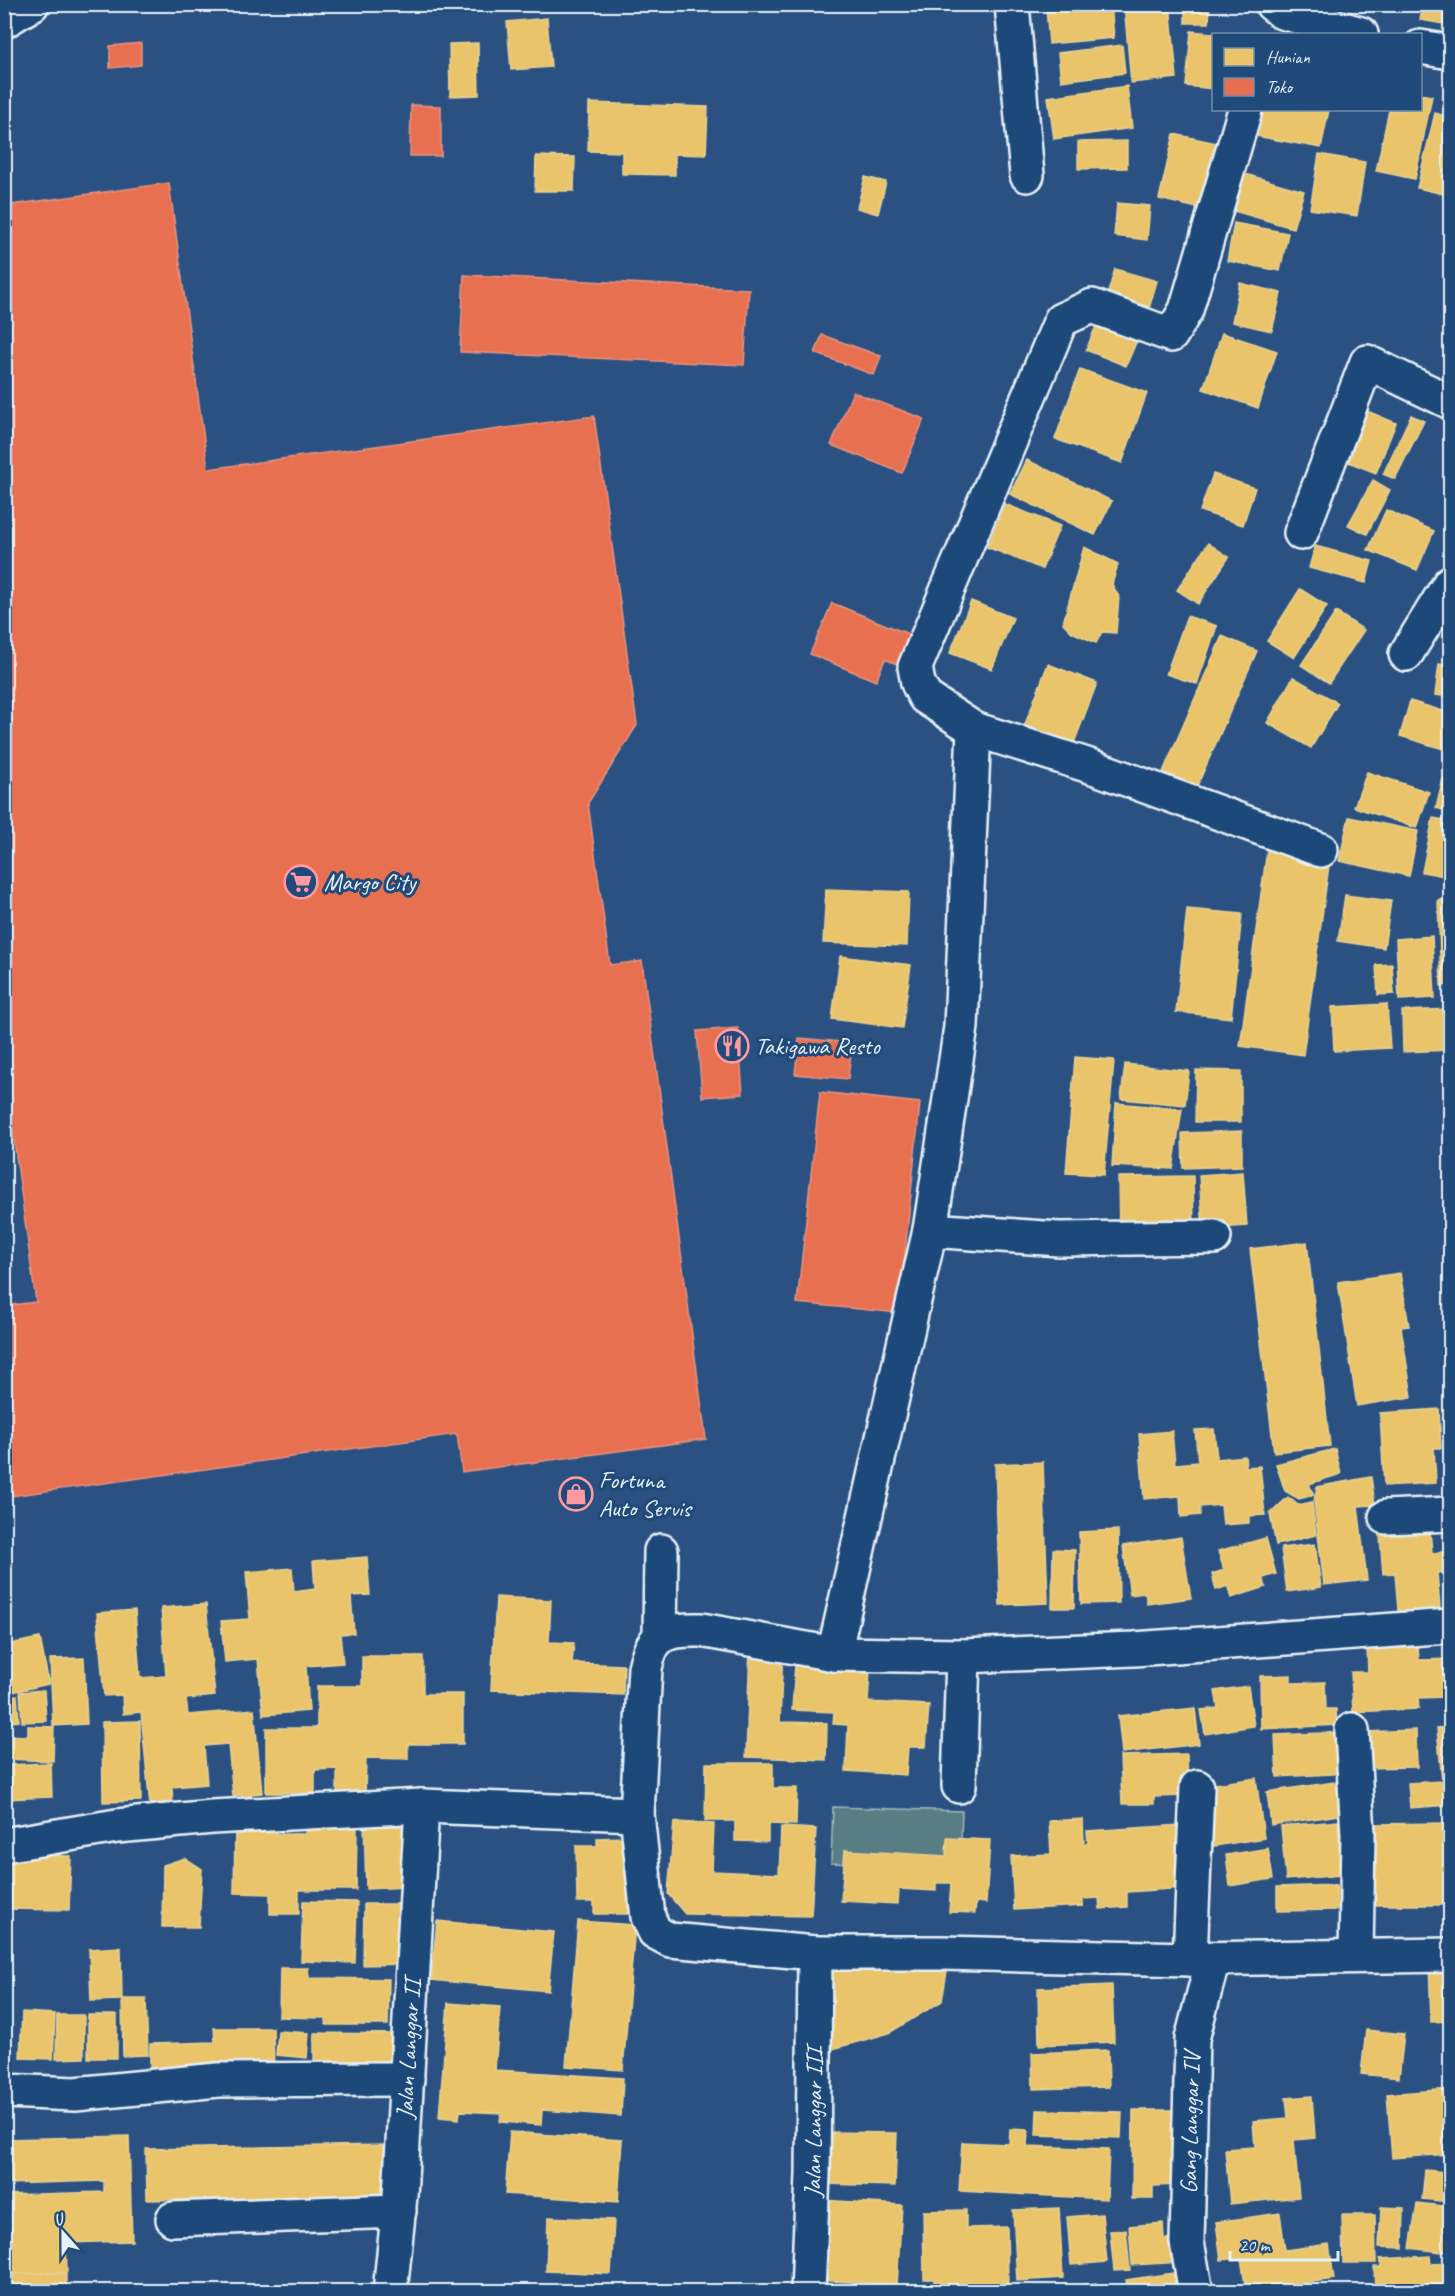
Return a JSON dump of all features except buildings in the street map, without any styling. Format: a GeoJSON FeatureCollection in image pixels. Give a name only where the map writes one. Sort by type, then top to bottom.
{"type":"FeatureCollection","features":[{"type":"Feature","properties":{"kind":"street"},"geometry":{"type":"LineString","coordinates":[[4,21],[32,4]]}},
{"type":"Feature","properties":{"kind":"street"},"geometry":{"type":"LineString","coordinates":[[1012,4],[1027,176]]}},
{"type":"Feature","properties":{"kind":"street"},"geometry":{"type":"LineString","coordinates":[[1276,17],[1356,33]]}},
{"type":"Feature","properties":{"kind":"street"},"geometry":{"type":"LineString","coordinates":[[1422,47],[1450,52]]}},
{"type":"Feature","properties":{"kind":"street"},"geometry":{"type":"LineString","coordinates":[[1245,111],[1186,310],[1171,335],[1092,306],[1061,320],[915,667],[918,683],[925,697],[974,729],[1096,768],[1321,850]]}},
{"type":"Feature","properties":{"kind":"street"},"geometry":{"type":"LineString","coordinates":[[1301,533],[1367,362],[1450,402]]}},
{"type":"Feature","properties":{"kind":"street"},"geometry":{"type":"LineString","coordinates":[[1406,654],[1449,589]]}},
{"type":"Feature","properties":{"kind":"street"},"geometry":{"type":"LineString","coordinates":[[834,1654],[930,1230],[961,1027],[974,729]]}},
{"type":"Feature","properties":{"kind":"street"},"geometry":{"type":"LineString","coordinates":[[930,1230],[1059,1239],[1214,1237]]}},
{"type":"Feature","properties":{"kind":"street"},"geometry":{"type":"LineString","coordinates":[[1386,1517],[1450,1514]]}},
{"type":"Feature","properties":{"kind":"street"},"geometry":{"type":"LineString","coordinates":[[660,1636],[661,1551]]}},
{"type":"Feature","properties":{"kind":"street"},"geometry":{"type":"LineString","coordinates":[[1450,1626],[1134,1649],[963,1656],[834,1654],[700,1630],[678,1629],[660,1636],[648,1649],[637,1814],[648,1917],[655,1932],[670,1940],[815,1953],[953,1953],[1201,1959],[1450,1955]]}},
{"type":"Feature","properties":{"kind":"street"},"geometry":{"type":"LineString","coordinates":[[959,1786],[963,1656]]}},
{"type":"Feature","properties":{"kind":"street"},"geometry":{"type":"LineString","coordinates":[[1352,1730],[1358,1834],[1356,1956]]}},
{"type":"Feature","properties":{"kind":"street","name":"Gang Langgar IV"},"geometry":{"type":"LineString","coordinates":[[1196,2292],[1187,2242],[1192,2039],[1201,1959],[1197,1787]]}},
{"type":"Feature","properties":{"kind":"street"},"geometry":{"type":"LineString","coordinates":[[4,1845],[117,1826],[212,1817],[422,1806],[637,1814]]}},
{"type":"Feature","properties":{"kind":"street","name":"Jalan Langgar II"},"geometry":{"type":"LineString","coordinates":[[390,2292],[399,2211],[422,1806]]}},
{"type":"Feature","properties":{"kind":"street","name":"Jalan Langgar III"},"geometry":{"type":"LineString","coordinates":[[808,2292],[813,2174],[815,1953]]}},
{"type":"Feature","properties":{"kind":"street"},"geometry":{"type":"LineString","coordinates":[[4,2091],[75,2094],[218,2080],[407,2079]]}},
{"type":"Feature","properties":{"kind":"street"},"geometry":{"type":"LineString","coordinates":[[173,2219],[399,2211]]}},
{"type":"Feature","properties":{"kind":"green space"},"geometry":{"type":"Polygon","coordinates":[[[833,1807],[962,1811],[960,1868],[831,1863],[833,1807]]]}},
{"type":"Feature","properties":{"kind":"place","name":"Margo City"},"geometry":{"type":"Point","coordinates":[301,882]}},
{"type":"Feature","properties":{"kind":"place","name":"Takigawa Resto"},"geometry":{"type":"Point","coordinates":[732,1046]}},
{"type":"Feature","properties":{"kind":"place","name":"Fortuna Auto Servis"},"geometry":{"type":"Point","coordinates":[576,1494]}}]}
